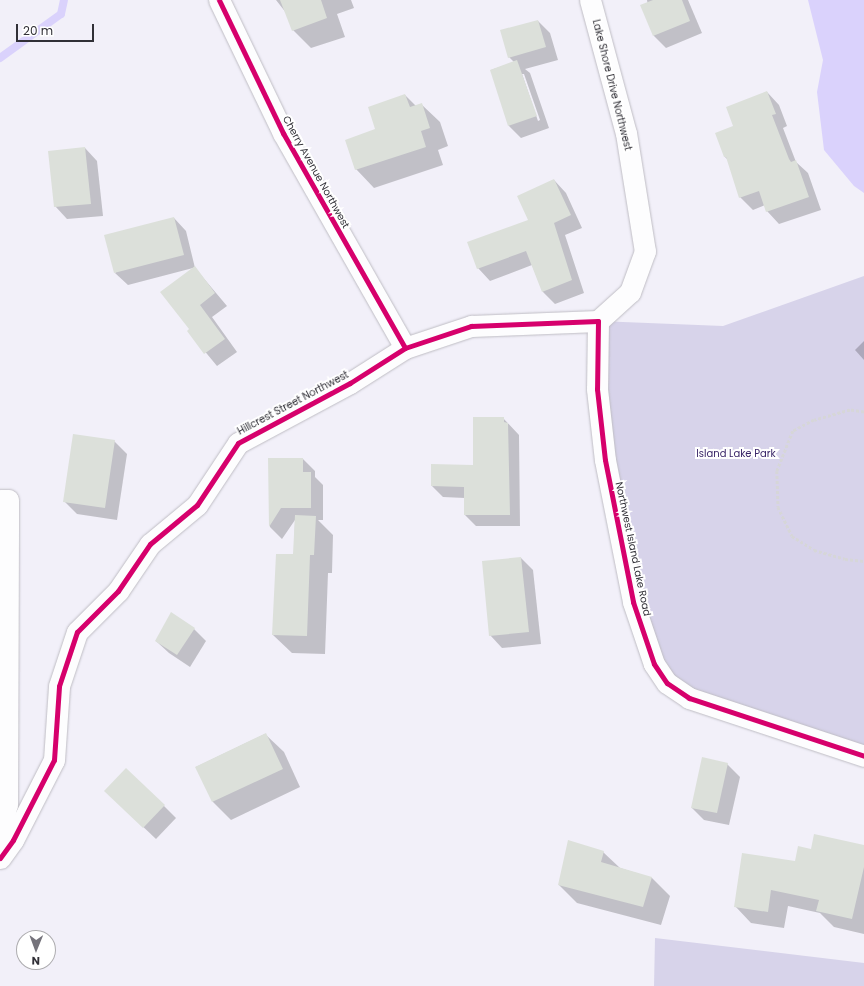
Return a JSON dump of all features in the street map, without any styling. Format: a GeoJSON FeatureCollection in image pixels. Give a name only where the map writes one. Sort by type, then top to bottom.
{"type":"FeatureCollection","features":[{"type":"Feature","properties":{"kind":"street","name":"Cherry Avenue Northwest"},"geometry":{"type":"LineString","coordinates":[[219,0],[283,133],[405,348]]}},
{"type":"Feature","properties":{"kind":"street","name":"Lake Shore Drive Northwest"},"geometry":{"type":"LineString","coordinates":[[590,0],[626,133],[644,251],[630,292],[598,322]]}},
{"type":"Feature","properties":{"kind":"street","name":"Hillcrest Street Northwest"},"geometry":{"type":"LineString","coordinates":[[0,858],[13,840],[54,760],[59,686],[77,632],[118,591],[150,544],[197,505],[238,442],[350,382],[405,348],[471,326],[598,322]]}},
{"type":"Feature","properties":{"kind":"street","name":"Northwest Island Lake Road"},"geometry":{"type":"LineString","coordinates":[[598,322],[597,389],[606,460],[633,602],[654,664],[666,683],[689,698],[864,756]]}},
{"type":"Feature","properties":{"kind":"street"},"geometry":{"type":"LineString","coordinates":[[0,831],[7,804],[4,500]]}},
{"type":"Feature","properties":{"kind":"path"},"geometry":{"type":"LineString","coordinates":[[864,412],[850,410],[814,420],[792,431],[777,471],[778,507],[792,536],[814,550],[845,559],[864,561]]}},
{"type":"Feature","properties":{"kind":"green space","name":"Island Lake Park"},"geometry":{"type":"Polygon","coordinates":[[[864,276],[864,756],[667,683],[633,602],[598,321],[723,326],[864,276]]]}},
{"type":"Feature","properties":{"kind":"green space"},"geometry":{"type":"Polygon","coordinates":[[[655,938],[864,963],[864,986],[654,986],[655,938]]]}},
{"type":"Feature","properties":{"kind":"shaded area"},"geometry":{"type":"Polygon","coordinates":[[[808,0],[864,0],[864,193],[854,186],[824,150],[817,92],[823,60],[808,0]]]}},
{"type":"Feature","properties":{"kind":"building"},"geometry":{"type":"Polygon","coordinates":[[[280,0],[321,0],[327,18],[292,31],[280,0]]]}},
{"type":"Feature","properties":{"kind":"building"},"geometry":{"type":"Polygon","coordinates":[[[653,0],[682,0],[690,21],[653,36],[640,5],[653,0]]]}},
{"type":"Feature","properties":{"kind":"building"},"geometry":{"type":"Polygon","coordinates":[[[538,20],[546,47],[508,58],[500,30],[538,20]]]}},
{"type":"Feature","properties":{"kind":"building"},"geometry":{"type":"Polygon","coordinates":[[[517,60],[537,116],[508,126],[490,70],[517,60]]]}},
{"type":"Feature","properties":{"kind":"building"},"geometry":{"type":"Polygon","coordinates":[[[767,91],[776,114],[772,115],[789,159],[791,162],[796,160],[809,197],[766,212],[759,191],[739,198],[726,157],[724,157],[715,133],[733,126],[726,107],[767,91]]]}},
{"type":"Feature","properties":{"kind":"building"},"geometry":{"type":"Polygon","coordinates":[[[405,94],[410,107],[422,103],[430,128],[421,131],[426,147],[355,170],[345,140],[375,129],[368,107],[405,94]]]}},
{"type":"Feature","properties":{"kind":"building"},"geometry":{"type":"Polygon","coordinates":[[[85,147],[91,204],[54,207],[48,151],[85,147]]]}},
{"type":"Feature","properties":{"kind":"building"},"geometry":{"type":"Polygon","coordinates":[[[554,179],[571,215],[554,223],[572,280],[542,292],[526,251],[477,269],[467,242],[528,220],[517,196],[554,179]]]}},
{"type":"Feature","properties":{"kind":"building"},"geometry":{"type":"Polygon","coordinates":[[[174,217],[184,255],[114,273],[104,235],[174,217]]]}},
{"type":"Feature","properties":{"kind":"building"},"geometry":{"type":"Polygon","coordinates":[[[195,266],[215,293],[200,305],[225,339],[204,354],[187,331],[189,329],[160,292],[195,266]]]}},
{"type":"Feature","properties":{"kind":"building"},"geometry":{"type":"Polygon","coordinates":[[[473,417],[504,417],[504,422],[508,423],[510,515],[464,515],[464,487],[431,486],[431,464],[473,465],[473,417]]]}},
{"type":"Feature","properties":{"kind":"building"},"geometry":{"type":"Polygon","coordinates":[[[73,434],[115,440],[105,508],[63,502],[73,434]]]}},
{"type":"Feature","properties":{"kind":"building"},"geometry":{"type":"Polygon","coordinates":[[[268,458],[303,458],[303,472],[311,472],[311,508],[281,508],[269,527],[268,458]]]}},
{"type":"Feature","properties":{"kind":"building"},"geometry":{"type":"Polygon","coordinates":[[[295,515],[316,516],[314,555],[310,555],[307,636],[272,635],[276,554],[293,554],[295,515]]]}},
{"type":"Feature","properties":{"kind":"building"},"geometry":{"type":"Polygon","coordinates":[[[521,557],[529,632],[489,636],[482,561],[521,557]]]}},
{"type":"Feature","properties":{"kind":"building"},"geometry":{"type":"Polygon","coordinates":[[[171,612],[195,628],[177,655],[155,641],[171,612]]]}},
{"type":"Feature","properties":{"kind":"building"},"geometry":{"type":"Polygon","coordinates":[[[266,733],[283,769],[212,802],[195,767],[266,733]]]}},
{"type":"Feature","properties":{"kind":"building"},"geometry":{"type":"Polygon","coordinates":[[[702,757],[728,763],[717,813],[691,808],[702,757]]]}},
{"type":"Feature","properties":{"kind":"building"},"geometry":{"type":"Polygon","coordinates":[[[126,768],[165,805],[143,828],[104,791],[126,768]]]}},
{"type":"Feature","properties":{"kind":"building"},"geometry":{"type":"Polygon","coordinates":[[[814,834],[864,845],[864,867],[852,919],[816,911],[819,900],[771,890],[768,912],[734,907],[742,853],[795,861],[798,846],[811,849],[814,834]]]}},
{"type":"Feature","properties":{"kind":"building"},"geometry":{"type":"Polygon","coordinates":[[[568,840],[604,851],[601,862],[652,877],[643,907],[558,885],[568,840]]]}},
{"type":"Feature","properties":{"kind":"waterway"},"geometry":{"type":"LineString","coordinates":[[0,58],[61,14],[64,0]]}},
{"type":"Feature","properties":{"kind":"cycle path"},"geometry":{"type":"LineString","coordinates":[[219,0],[283,133],[405,348]]}},
{"type":"Feature","properties":{"kind":"cycle path"},"geometry":{"type":"LineString","coordinates":[[0,858],[13,840],[54,760],[59,686],[77,632],[118,591],[150,544],[197,505],[238,443],[350,383],[405,348],[471,326],[598,321],[597,389],[605,460],[633,602],[654,664],[667,683],[689,698],[864,756]]}}]}
